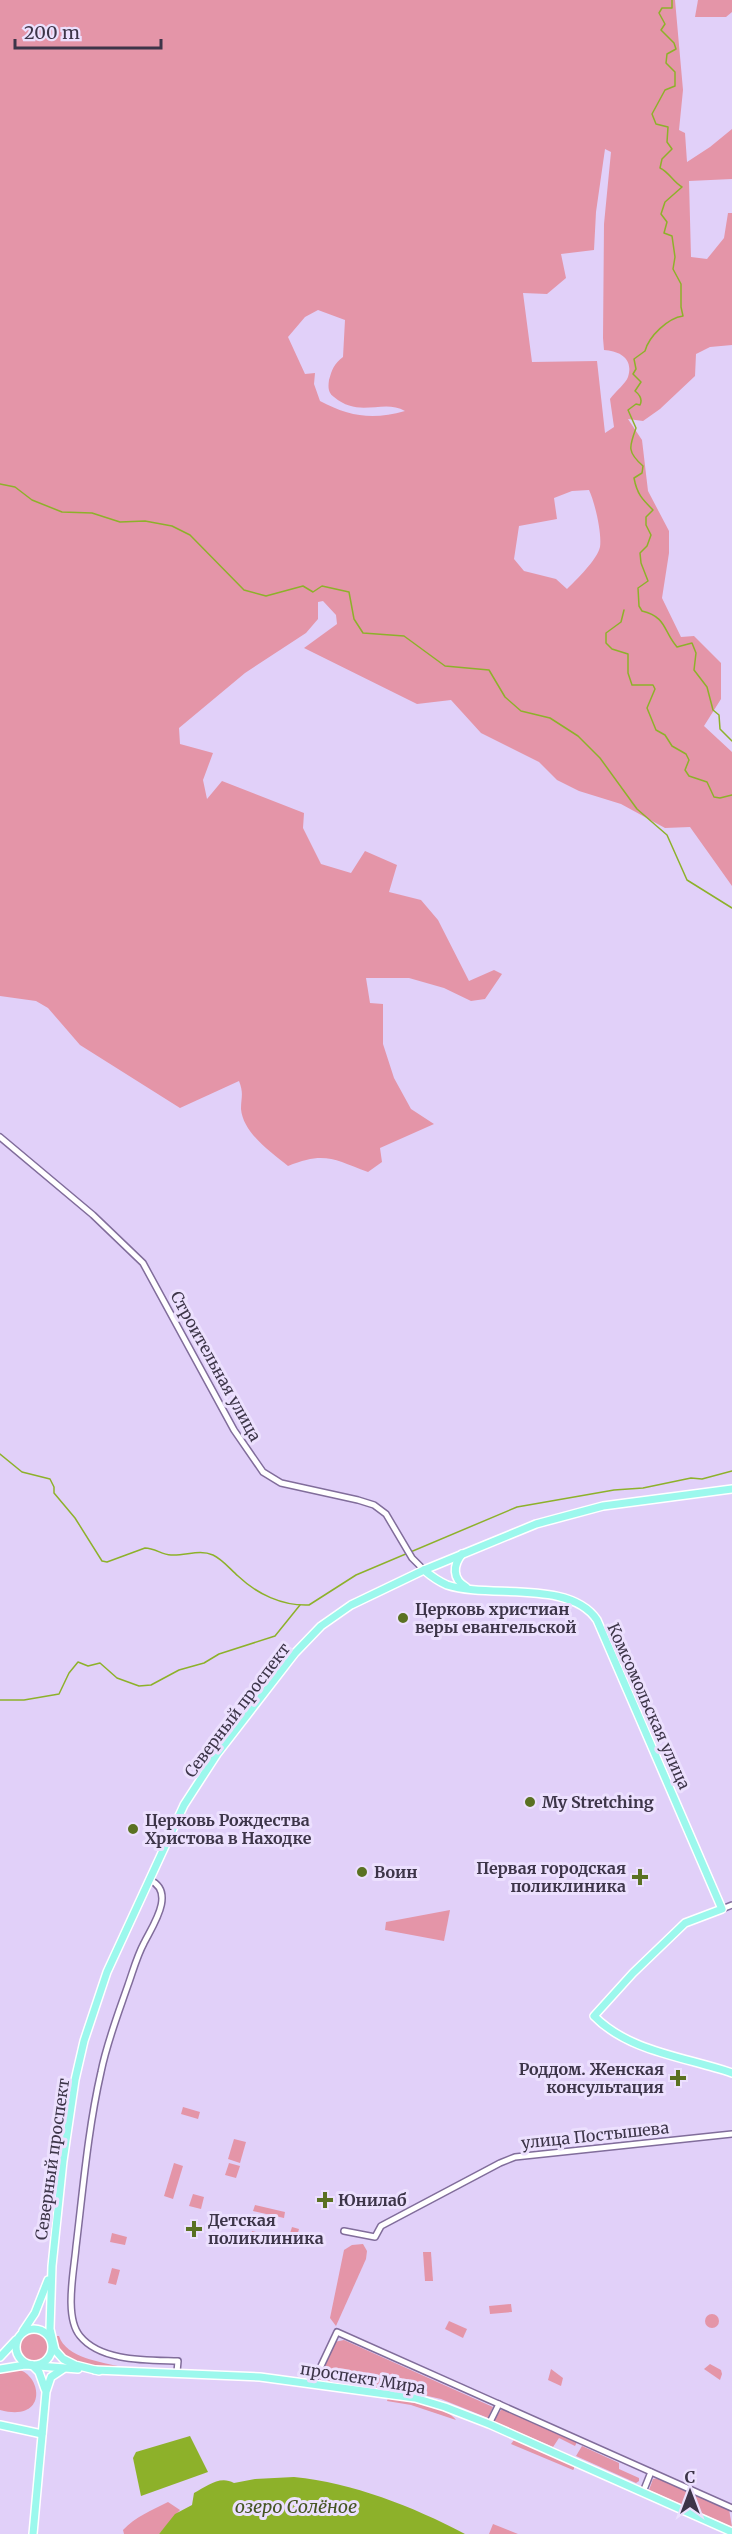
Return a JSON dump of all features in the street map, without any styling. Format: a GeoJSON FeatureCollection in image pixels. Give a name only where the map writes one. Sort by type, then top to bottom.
{"type":"FeatureCollection","features":[{"type":"Feature","properties":{"kind":"main road","name":"Северный проспект"},"geometry":{"type":"LineString","coordinates":[[52,2266],[65,2139],[84,2041],[106,1972],[196,1784],[230,1736],[295,1653],[334,1616],[424,1570],[536,1524],[575,1512],[732,1489]]}},
{"type":"Feature","properties":{"kind":"main road"},"geometry":{"type":"LineString","coordinates":[[462,1553],[455,1565],[455,1572],[460,1584],[468,1588]]}},
{"type":"Feature","properties":{"kind":"main road","name":"Комсомольская улица"},"geometry":{"type":"LineString","coordinates":[[424,1570],[447,1584],[562,1597],[592,1612],[722,1909]]}},
{"type":"Feature","properties":{"kind":"main road"},"geometry":{"type":"LineString","coordinates":[[722,1909],[685,1923],[633,1973],[594,2016],[622,2039],[732,2073]]}},
{"type":"Feature","properties":{"kind":"main road"},"geometry":{"type":"LineString","coordinates":[[0,2357],[29,2323],[42,2300],[52,2266]]}},
{"type":"Feature","properties":{"kind":"main road"},"geometry":{"type":"LineString","coordinates":[[32,2365],[48,2359],[52,2344],[49,2322],[52,2266]]}},
{"type":"Feature","properties":{"kind":"main road"},"geometry":{"type":"LineString","coordinates":[[46,2392],[41,2377],[32,2365],[22,2361],[17,2355],[16,2343],[19,2336],[28,2330],[37,2329],[48,2336],[58,2355],[68,2362],[99,2370]]}},
{"type":"Feature","properties":{"kind":"main road","name":"проспект Мира"},"geometry":{"type":"LineString","coordinates":[[0,2369],[32,2365],[177,2372],[313,2383],[415,2398],[489,2424],[732,2532]]}},
{"type":"Feature","properties":{"kind":"main road"},"geometry":{"type":"LineString","coordinates":[[33,2534],[46,2392],[51,2377],[69,2368]]}},
{"type":"Feature","properties":{"kind":"main road"},"geometry":{"type":"LineString","coordinates":[[0,2425],[42,2434]]}},
{"type":"Feature","properties":{"kind":"street","name":"Строительная улица"},"geometry":{"type":"LineString","coordinates":[[0,1137],[93,1215],[143,1263],[234,1430],[263,1472],[281,1483],[374,1505],[386,1514],[412,1558],[424,1570]]}},
{"type":"Feature","properties":{"kind":"street"},"geometry":{"type":"LineString","coordinates":[[150,1880],[162,1891],[158,1914],[144,1942],[116,2019],[98,2087],[78,2225],[72,2288],[72,2318],[79,2335],[94,2348],[135,2359],[178,2361],[177,2372]]}},
{"type":"Feature","properties":{"kind":"street"},"geometry":{"type":"LineString","coordinates":[[722,1909],[732,1905]]}},
{"type":"Feature","properties":{"kind":"street","name":"улица Постышева"},"geometry":{"type":"LineString","coordinates":[[344,2231],[375,2237],[381,2226],[515,2157],[732,2134]]}},
{"type":"Feature","properties":{"kind":"street","name":"проспект Мира"},"geometry":{"type":"LineString","coordinates":[[313,2383],[337,2332],[732,2508]]}},
{"type":"Feature","properties":{"kind":"street"},"geometry":{"type":"LineString","coordinates":[[489,2424],[499,2404]]}},
{"type":"Feature","properties":{"kind":"street"},"geometry":{"type":"LineString","coordinates":[[643,2492],[651,2472]]}},
{"type":"Feature","properties":{"kind":"shaded area"},"geometry":{"type":"Polygon","coordinates":[[[0,0],[675,0],[683,90],[679,130],[685,133],[687,162],[732,129],[732,179],[689,181],[691,257],[707,259],[724,238],[728,213],[732,213],[732,345],[710,347],[696,354],[695,376],[660,409],[643,421],[628,419],[642,440],[648,491],[669,531],[669,553],[662,598],[681,637],[694,636],[721,663],[721,699],[704,726],[732,752],[732,886],[690,827],[665,828],[621,804],[579,791],[557,780],[539,762],[481,733],[451,700],[417,704],[304,648],[337,624],[336,615],[323,601],[318,602],[318,619],[306,633],[245,673],[179,728],[180,744],[213,753],[203,780],[207,799],[222,781],[304,813],[303,828],[321,864],[351,873],[365,851],[397,865],[389,892],[421,900],[438,920],[469,981],[494,970],[502,974],[485,999],[471,1001],[444,988],[409,978],[366,978],[370,1003],[383,1004],[383,1044],[394,1078],[411,1109],[434,1124],[380,1148],[382,1162],[368,1172],[329,1158],[300,1161],[288,1166],[266,1148],[247,1126],[241,1109],[242,1092],[239,1081],[180,1108],[80,1045],[48,1008],[36,1001],[0,996],[0,0]],[[605,149],[596,212],[594,250],[561,254],[566,278],[547,294],[523,293],[532,362],[597,361],[605,433],[614,427],[610,399],[627,379],[629,365],[620,354],[604,350],[604,224],[611,152],[605,149]],[[318,310],[305,317],[288,337],[305,374],[315,373],[314,384],[320,401],[352,414],[372,416],[405,411],[388,406],[353,407],[332,395],[329,390],[329,380],[337,362],[343,357],[345,320],[318,310]],[[589,490],[572,491],[554,498],[557,519],[519,526],[514,559],[524,571],[556,579],[567,589],[595,558],[600,547],[599,526],[589,490]]]}},
{"type":"Feature","properties":{"kind":"shaded area"},"geometry":{"type":"Polygon","coordinates":[[[698,0],[732,0],[732,12],[726,17],[695,17],[698,0]]]}},
{"type":"Feature","properties":{"kind":"shaded area"},"geometry":{"type":"Polygon","coordinates":[[[450,1910],[444,1941],[385,1930],[386,1922],[450,1910]]]}},
{"type":"Feature","properties":{"kind":"shaded area"},"geometry":{"type":"Polygon","coordinates":[[[183,2107],[200,2112],[198,2119],[181,2114],[183,2107]]]}},
{"type":"Feature","properties":{"kind":"shaded area"},"geometry":{"type":"Polygon","coordinates":[[[234,2139],[246,2142],[240,2163],[228,2159],[234,2139]]]}},
{"type":"Feature","properties":{"kind":"shaded area"},"geometry":{"type":"Polygon","coordinates":[[[174,2163],[183,2166],[173,2199],[164,2196],[174,2163]]]}},
{"type":"Feature","properties":{"kind":"shaded area"},"geometry":{"type":"Polygon","coordinates":[[[229,2163],[240,2166],[236,2178],[225,2175],[229,2163]]]}},
{"type":"Feature","properties":{"kind":"shaded area"},"geometry":{"type":"Polygon","coordinates":[[[193,2194],[204,2197],[201,2209],[189,2206],[193,2194]]]}},
{"type":"Feature","properties":{"kind":"shaded area"},"geometry":{"type":"Polygon","coordinates":[[[255,2205],[285,2212],[284,2218],[253,2211],[255,2205]]]}},
{"type":"Feature","properties":{"kind":"shaded area"},"geometry":{"type":"Polygon","coordinates":[[[292,2227],[299,2229],[294,2247],[251,2236],[252,2231],[288,2240],[292,2227]]]}},
{"type":"Feature","properties":{"kind":"shaded area"},"geometry":{"type":"Polygon","coordinates":[[[112,2233],[127,2237],[125,2245],[110,2242],[112,2233]]]}},
{"type":"Feature","properties":{"kind":"shaded area"},"geometry":{"type":"Polygon","coordinates":[[[363,2244],[367,2251],[366,2259],[336,2326],[330,2318],[344,2250],[352,2245],[363,2244]]]}},
{"type":"Feature","properties":{"kind":"shaded area"},"geometry":{"type":"Polygon","coordinates":[[[423,2252],[431,2252],[433,2281],[425,2281],[423,2252]]]}},
{"type":"Feature","properties":{"kind":"shaded area"},"geometry":{"type":"Polygon","coordinates":[[[112,2268],[120,2270],[116,2285],[108,2283],[112,2268]]]}},
{"type":"Feature","properties":{"kind":"shaded area"},"geometry":{"type":"Polygon","coordinates":[[[511,2304],[512,2312],[490,2314],[489,2306],[511,2304]]]}},
{"type":"Feature","properties":{"kind":"shaded area"},"geometry":{"type":"Polygon","coordinates":[[[709,2314],[715,2314],[719,2321],[715,2328],[709,2328],[705,2324],[705,2318],[709,2314]]]}},
{"type":"Feature","properties":{"kind":"shaded area"},"geometry":{"type":"Polygon","coordinates":[[[449,2321],[467,2329],[463,2338],[445,2329],[449,2321]]]}},
{"type":"Feature","properties":{"kind":"shaded area"},"geometry":{"type":"Polygon","coordinates":[[[34,2332],[45,2336],[49,2347],[45,2358],[34,2362],[23,2358],[19,2347],[23,2336],[34,2332]]]}},
{"type":"Feature","properties":{"kind":"shaded area"},"geometry":{"type":"Polygon","coordinates":[[[55,2336],[59,2336],[69,2349],[77,2354],[122,2367],[107,2368],[76,2362],[65,2355],[55,2336]]]}},
{"type":"Feature","properties":{"kind":"shaded area"},"geometry":{"type":"Polygon","coordinates":[[[344,2340],[493,2407],[488,2418],[441,2399],[419,2394],[320,2380],[334,2342],[344,2340]]]}},
{"type":"Feature","properties":{"kind":"shaded area"},"geometry":{"type":"Polygon","coordinates":[[[710,2364],[721,2370],[720,2380],[704,2369],[710,2364]]]}},
{"type":"Feature","properties":{"kind":"shaded area"},"geometry":{"type":"Polygon","coordinates":[[[16,2369],[25,2372],[35,2387],[36,2396],[33,2404],[27,2410],[16,2412],[0,2410],[0,2371],[16,2369]]]}},
{"type":"Feature","properties":{"kind":"shaded area"},"geometry":{"type":"Polygon","coordinates":[[[551,2369],[563,2378],[561,2386],[548,2380],[551,2369]]]}},
{"type":"Feature","properties":{"kind":"shaded area"},"geometry":{"type":"Polygon","coordinates":[[[388,2398],[435,2408],[451,2415],[456,2420],[411,2405],[387,2401],[388,2398]]]}},
{"type":"Feature","properties":{"kind":"shaded area"},"geometry":{"type":"Polygon","coordinates":[[[501,2410],[577,2442],[575,2446],[559,2438],[553,2447],[493,2421],[501,2410]]]}},
{"type":"Feature","properties":{"kind":"shaded area"},"geometry":{"type":"Polygon","coordinates":[[[514,2440],[574,2466],[574,2469],[511,2444],[514,2440]]]}},
{"type":"Feature","properties":{"kind":"shaded area"},"geometry":{"type":"Polygon","coordinates":[[[582,2446],[619,2463],[619,2469],[639,2478],[639,2481],[636,2483],[576,2456],[582,2446]]]}},
{"type":"Feature","properties":{"kind":"shaded area"},"geometry":{"type":"Polygon","coordinates":[[[658,2478],[729,2509],[732,2527],[649,2490],[653,2479],[658,2478]]]}},
{"type":"Feature","properties":{"kind":"shaded area"},"geometry":{"type":"Polygon","coordinates":[[[168,2502],[180,2510],[159,2534],[124,2534],[123,2530],[133,2521],[168,2502]]]}},
{"type":"Feature","properties":{"kind":"shaded area"},"geometry":{"type":"Polygon","coordinates":[[[493,2524],[518,2534],[489,2534],[493,2524]]]}},
{"type":"Feature","properties":{"kind":"water"},"geometry":{"type":"Polygon","coordinates":[[[190,2436],[208,2472],[141,2496],[133,2458],[136,2452],[190,2436]]]}},
{"type":"Feature","properties":{"kind":"water","name":"озеро Солёное"},"geometry":{"type":"Polygon","coordinates":[[[294,2477],[338,2484],[382,2497],[465,2534],[159,2534],[175,2514],[192,2505],[194,2493],[214,2482],[224,2480],[234,2483],[255,2479],[294,2477]]]}},
{"type":"Feature","properties":{"kind":"waterway"},"geometry":{"type":"LineString","coordinates":[[672,0],[672,8],[662,8],[659,13],[665,24],[661,30],[674,43],[676,49],[667,54],[666,63],[675,72],[675,86],[665,90],[652,114],[656,124],[668,127],[667,142],[672,149],[662,159],[660,168],[682,187],[665,202],[661,214],[667,222],[664,233],[672,236],[675,257],[673,269],[681,284],[683,316],[671,320],[660,329],[651,339],[645,351],[634,359],[636,369],[633,374],[641,382],[635,391],[641,401],[640,405],[636,404],[628,410],[636,428],[631,449],[634,457],[643,466],[642,473],[634,478],[641,496],[653,510],[646,517],[646,525],[651,535],[647,546],[640,553],[648,581],[638,588],[639,606],[642,611],[656,617],[664,625],[677,647],[692,643],[696,653],[694,670],[707,687],[713,710],[719,715],[720,729],[732,741]]}},
{"type":"Feature","properties":{"kind":"waterway"},"geometry":{"type":"LineString","coordinates":[[0,484],[15,487],[32,500],[62,512],[92,513],[120,522],[145,521],[172,526],[190,535],[244,590],[266,596],[303,586],[313,592],[322,586],[349,592],[354,619],[363,633],[404,636],[445,666],[489,670],[505,697],[521,711],[550,718],[578,736],[600,758],[637,809],[667,835],[687,880],[732,908]]}},
{"type":"Feature","properties":{"kind":"waterway"},"geometry":{"type":"LineString","coordinates":[[624,610],[621,622],[606,633],[606,643],[612,649],[628,654],[628,673],[632,685],[653,685],[655,689],[647,708],[656,730],[665,735],[672,746],[686,754],[689,760],[685,770],[689,776],[707,782],[714,797],[732,795]]}},
{"type":"Feature","properties":{"kind":"waterway"},"geometry":{"type":"LineString","coordinates":[[0,1454],[22,1472],[50,1479],[54,1493],[75,1518],[102,1561],[107,1562],[145,1548],[171,1555],[208,1553],[220,1559],[245,1582],[270,1598],[299,1605],[309,1605],[356,1575],[517,1507],[614,1490],[643,1488],[691,1478],[702,1479],[732,1471]]}},
{"type":"Feature","properties":{"kind":"waterway"},"geometry":{"type":"LineString","coordinates":[[0,1700],[24,1700],[59,1694],[69,1673],[78,1662],[88,1666],[100,1663],[117,1678],[139,1686],[151,1685],[179,1670],[204,1663],[219,1654],[275,1636],[300,1605]]}},
{"type":"Feature","properties":{"kind":"place","name":"Церковь христиан веры евангельской"},"geometry":{"type":"Point","coordinates":[403,1618]}},
{"type":"Feature","properties":{"kind":"place","name":"My Stretching"},"geometry":{"type":"Point","coordinates":[530,1802]}},
{"type":"Feature","properties":{"kind":"place","name":"Церковь Рождества Христова в Находке"},"geometry":{"type":"Point","coordinates":[133,1829]}},
{"type":"Feature","properties":{"kind":"place","name":"Воин"},"geometry":{"type":"Point","coordinates":[362,1872]}},
{"type":"Feature","properties":{"kind":"place","name":"Первая городская поликлиника"},"geometry":{"type":"Point","coordinates":[640,1877]}},
{"type":"Feature","properties":{"kind":"place","name":"Роддом. Женская консультация"},"geometry":{"type":"Point","coordinates":[678,2078]}},
{"type":"Feature","properties":{"kind":"place","name":"Юнилаб"},"geometry":{"type":"Point","coordinates":[325,2200]}},
{"type":"Feature","properties":{"kind":"place","name":"Детская поликлиника"},"geometry":{"type":"Point","coordinates":[194,2229]}}]}
